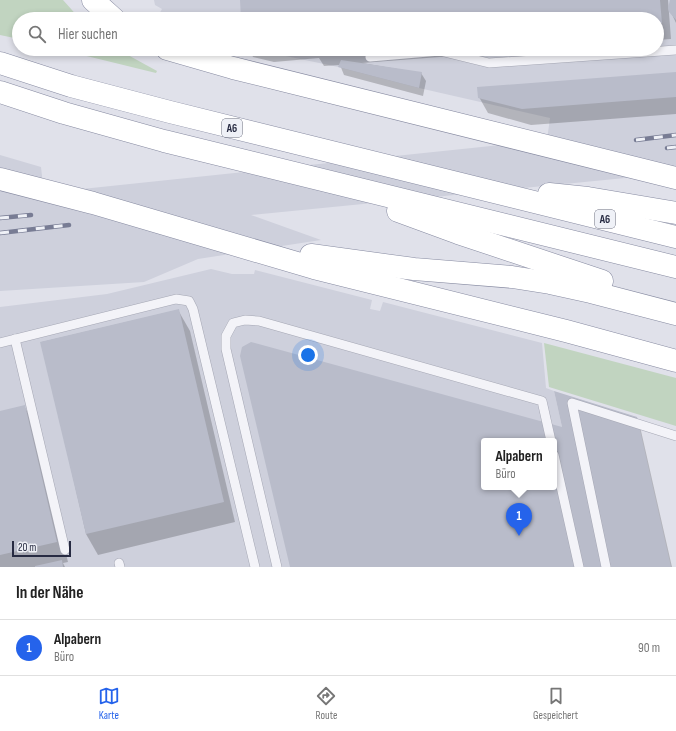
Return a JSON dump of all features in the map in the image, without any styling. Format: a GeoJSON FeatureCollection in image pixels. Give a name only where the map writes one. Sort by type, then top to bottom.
{"type":"FeatureCollection","features":[{"type":"Feature","properties":{"kind":"highway"},"geometry":{"type":"LineString","coordinates":[[93,0],[106,12]]}},
{"type":"Feature","properties":{"kind":"highway"},"geometry":{"type":"LineString","coordinates":[[190,56],[226,67],[676,178]]}},
{"type":"Feature","properties":{"kind":"highway","name":"A6"},"geometry":{"type":"LineString","coordinates":[[0,63],[64,84],[121,99],[676,237]]}},
{"type":"Feature","properties":{"kind":"highway","name":"A6"},"geometry":{"type":"LineString","coordinates":[[0,92],[114,128],[676,267]]}},
{"type":"Feature","properties":{"kind":"highway"},"geometry":{"type":"LineString","coordinates":[[295,173],[458,233],[595,279],[676,303]]}},
{"type":"Feature","properties":{"kind":"highway"},"geometry":{"type":"LineString","coordinates":[[0,179],[93,203],[314,268],[566,331],[676,361]]}},
{"type":"Feature","properties":{"kind":"highway"},"geometry":{"type":"LineString","coordinates":[[466,185],[588,198],[676,213]]}},
{"type":"Feature","properties":{"kind":"highway"},"geometry":{"type":"LineString","coordinates":[[216,238],[364,263],[512,277],[550,283],[676,314]]}},
{"type":"Feature","properties":{"kind":"lane"},"geometry":{"type":"LineString","coordinates":[[664,51],[676,50]]}},
{"type":"Feature","properties":{"kind":"lane"},"geometry":{"type":"LineString","coordinates":[[370,57],[382,56]]}},
{"type":"Feature","properties":{"kind":"lane"},"geometry":{"type":"LineString","coordinates":[[460,56],[489,63],[590,56]]}},
{"type":"Feature","properties":{"kind":"lane"},"geometry":{"type":"LineString","coordinates":[[0,343],[176,299],[189,301],[193,309],[255,567]]}},
{"type":"Feature","properties":{"kind":"lane"},"geometry":{"type":"LineString","coordinates":[[277,567],[226,349],[226,336],[233,323],[245,320],[259,321],[542,401],[550,438]]}},
{"type":"Feature","properties":{"kind":"lane"},"geometry":{"type":"LineString","coordinates":[[15,339],[65,550]]}},
{"type":"Feature","properties":{"kind":"lane"},"geometry":{"type":"LineString","coordinates":[[606,567],[572,403],[676,436]]}},
{"type":"Feature","properties":{"kind":"lane"},"geometry":{"type":"LineString","coordinates":[[557,468],[579,567]]}},
{"type":"Feature","properties":{"kind":"shaded area"},"geometry":{"type":"Polygon","coordinates":[[[154,0],[676,0],[676,173],[251,215],[321,240],[198,259],[144,282],[0,291],[0,155],[41,167],[44,193],[547,140],[550,118],[286,56],[664,56],[664,12],[160,12],[162,9],[155,5],[154,0]]]}},
{"type":"Feature","properties":{"kind":"shaded area"},"geometry":{"type":"Polygon","coordinates":[[[211,269],[232,274],[254,274],[255,270],[372,300],[370,309],[380,311],[383,302],[542,343],[546,388],[554,391],[593,567],[0,567],[0,307],[107,294],[211,269]]]}},
{"type":"Feature","properties":{"kind":"green space"},"geometry":{"type":"Polygon","coordinates":[[[0,0],[63,0],[74,12],[12,12],[12,38],[0,35],[0,0]]]}},
{"type":"Feature","properties":{"kind":"green space"},"geometry":{"type":"Polygon","coordinates":[[[87,56],[130,56],[157,71],[156,73],[87,56]]]}},
{"type":"Feature","properties":{"kind":"green space"},"geometry":{"type":"Polygon","coordinates":[[[544,343],[676,378],[676,426],[549,387],[544,343]]]}},
{"type":"Feature","properties":{"kind":"building"},"geometry":{"type":"Polygon","coordinates":[[[240,0],[660,0],[661,12],[241,12],[240,0]]]}},
{"type":"Feature","properties":{"kind":"building"},"geometry":{"type":"Polygon","coordinates":[[[670,0],[676,0],[676,20],[669,12],[668,8],[670,0]]]}},
{"type":"Feature","properties":{"kind":"building"},"geometry":{"type":"Polygon","coordinates":[[[341,60],[422,72],[419,88],[338,67],[341,60]]]}},
{"type":"Feature","properties":{"kind":"building"},"geometry":{"type":"Polygon","coordinates":[[[676,72],[676,97],[522,109],[478,98],[477,87],[676,72]]]}},
{"type":"Feature","properties":{"kind":"building"},"geometry":{"type":"Polygon","coordinates":[[[179,309],[224,502],[86,534],[40,342],[179,309]]]}},
{"type":"Feature","properties":{"kind":"building"},"geometry":{"type":"Polygon","coordinates":[[[251,342],[562,427],[554,391],[637,417],[671,567],[290,567],[240,356],[242,347],[251,342]]]}},
{"type":"Feature","properties":{"kind":"building"},"geometry":{"type":"Polygon","coordinates":[[[25,405],[57,542],[0,555],[0,411],[25,405]]]}},
{"type":"Feature","properties":{"kind":"building"},"geometry":{"type":"Polygon","coordinates":[[[62,560],[63,567],[35,567],[35,566],[62,560]]]}},
{"type":"Feature","properties":{"kind":"railway"},"geometry":{"type":"LineString","coordinates":[[636,140],[676,135]]}},
{"type":"Feature","properties":{"kind":"railway"},"geometry":{"type":"LineString","coordinates":[[667,148],[676,147]]}},
{"type":"Feature","properties":{"kind":"railway"},"geometry":{"type":"LineString","coordinates":[[0,218],[31,215]]}},
{"type":"Feature","properties":{"kind":"railway"},"geometry":{"type":"LineString","coordinates":[[0,233],[69,225]]}},
{"type":"Feature","properties":{"kind":"place","name":"Alpabern"},"geometry":{"type":"Point","coordinates":[519,536]}}]}
